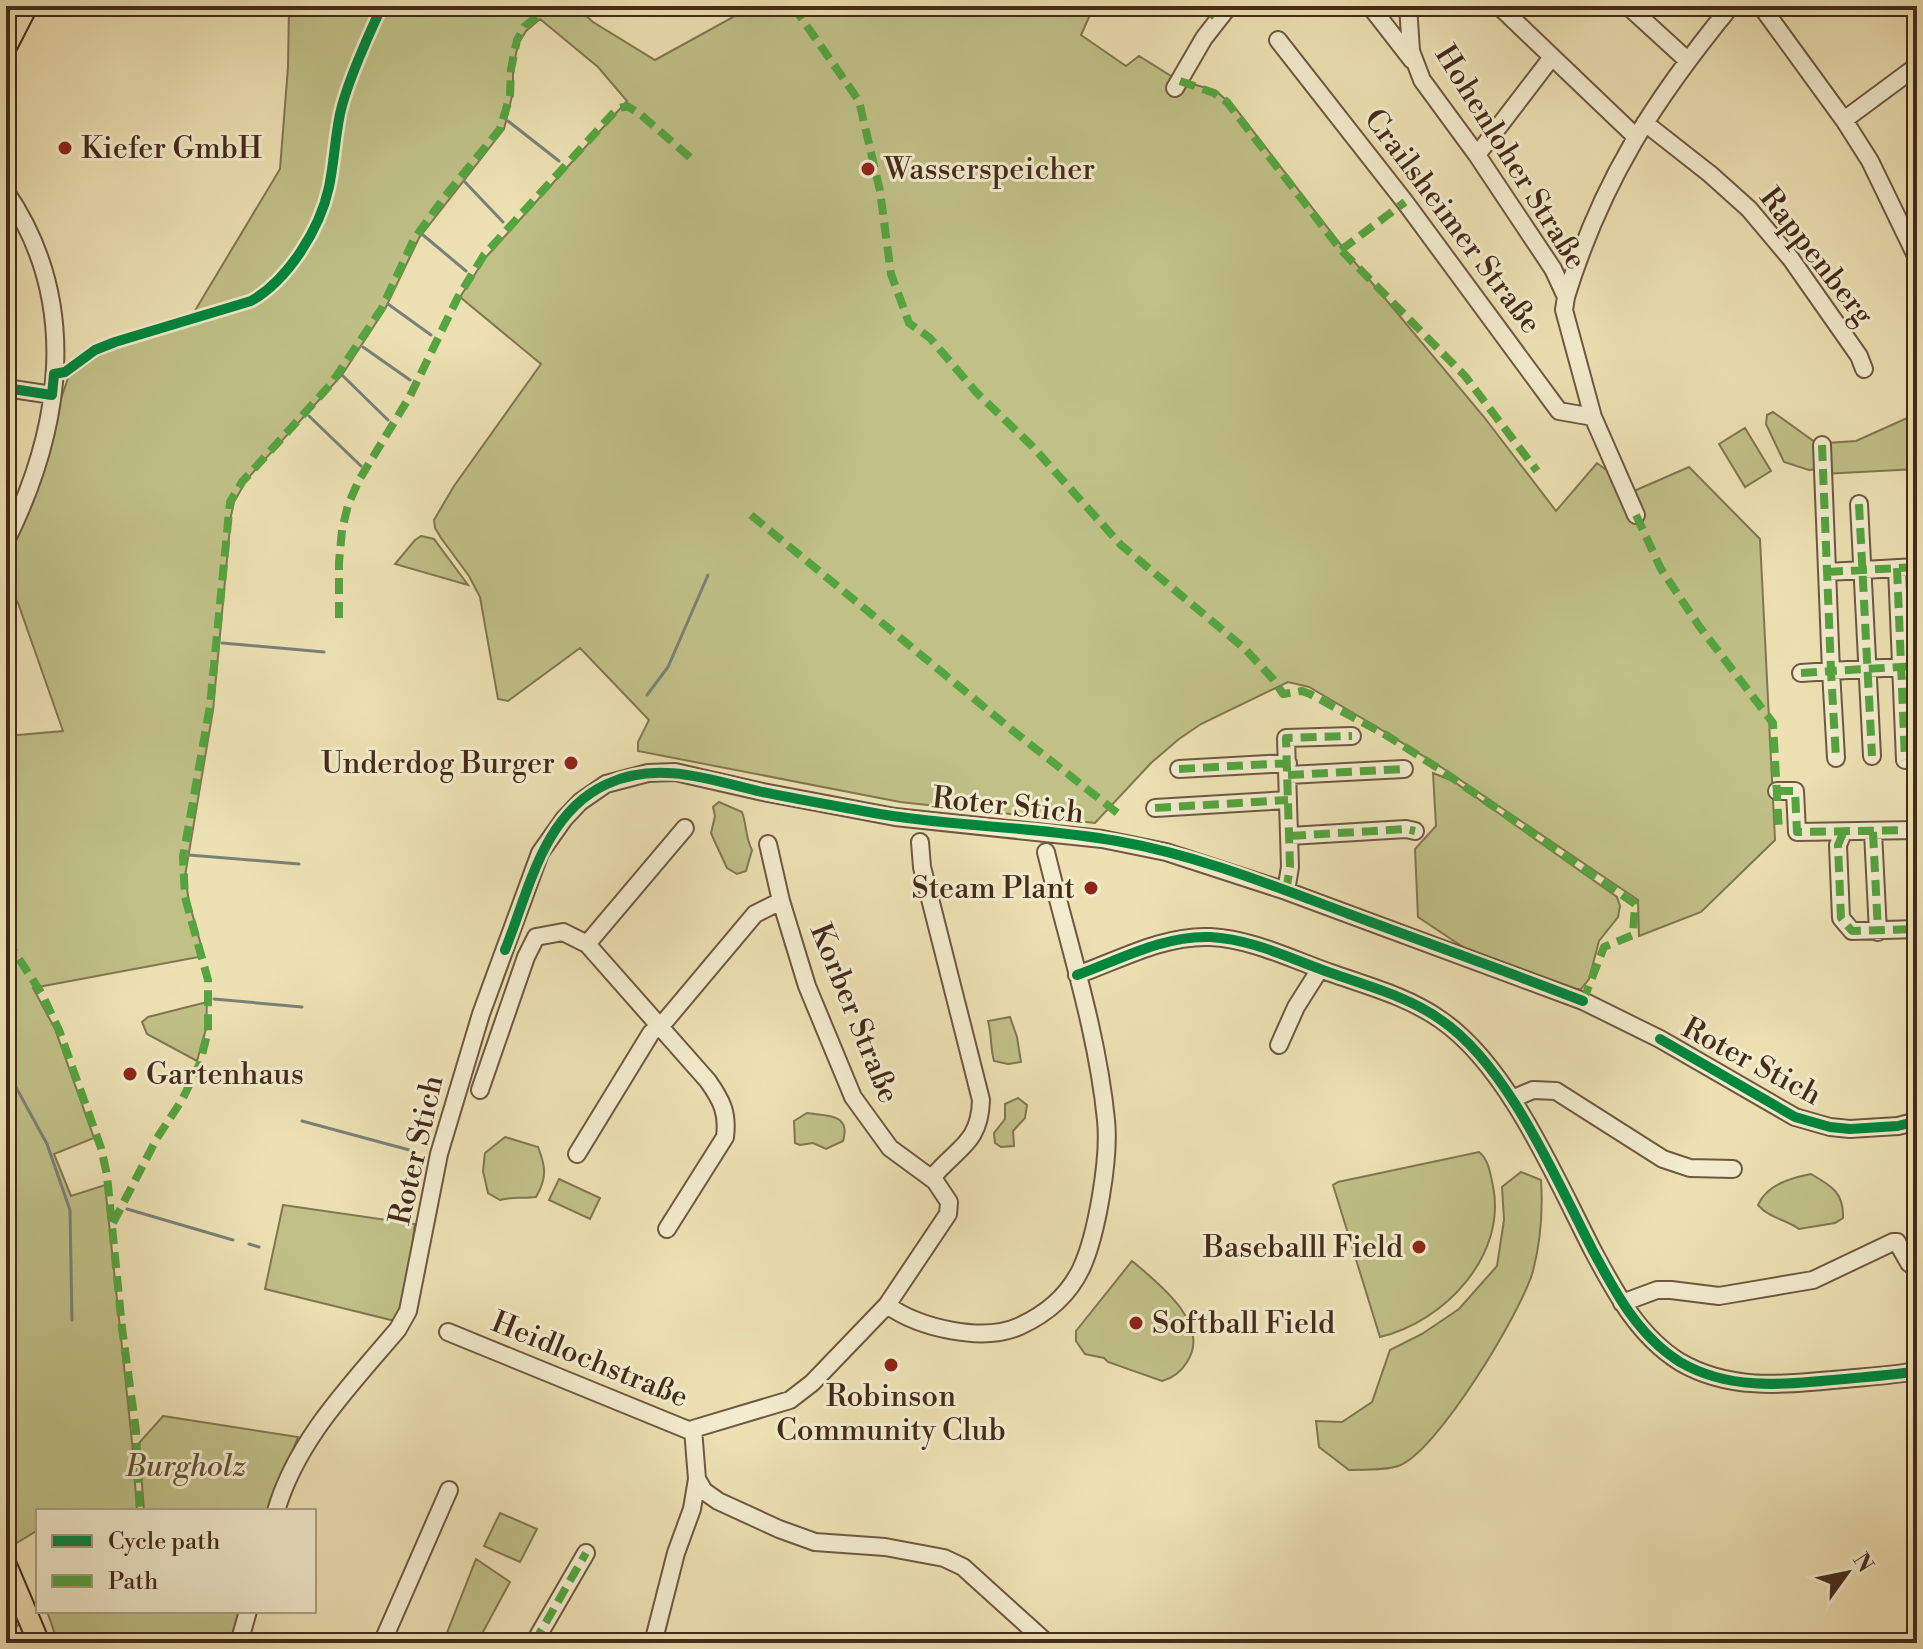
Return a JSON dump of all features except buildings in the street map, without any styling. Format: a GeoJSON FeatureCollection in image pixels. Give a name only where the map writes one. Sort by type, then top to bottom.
{"type":"FeatureCollection","features":[{"type":"Feature","properties":{"kind":"main road"},"geometry":{"type":"LineString","coordinates":[[6,47],[27,6]]}},
{"type":"Feature","properties":{"kind":"main road"},"geometry":{"type":"LineString","coordinates":[[6,1565],[37,1643]]}},
{"type":"Feature","properties":{"kind":"street"},"geometry":{"type":"LineString","coordinates":[[1175,88],[1204,38],[1229,6]]}},
{"type":"Feature","properties":{"kind":"street"},"geometry":{"type":"LineString","coordinates":[[1370,6],[1416,64]]}},
{"type":"Feature","properties":{"kind":"street","name":"Rappenberg"},"geometry":{"type":"LineString","coordinates":[[1499,6],[1552,57],[1640,130],[1730,190],[1768,230],[1859,356],[1864,369]]}},
{"type":"Feature","properties":{"kind":"street"},"geometry":{"type":"LineString","coordinates":[[1628,6],[1687,60]]}},
{"type":"Feature","properties":{"kind":"street"},"geometry":{"type":"LineString","coordinates":[[1566,297],[1598,207],[1640,130],[1687,60],[1731,6]]}},
{"type":"Feature","properties":{"kind":"street"},"geometry":{"type":"LineString","coordinates":[[1761,6],[1870,161],[1917,258]]}},
{"type":"Feature","properties":{"kind":"street","name":"Hohenloher Straße"},"geometry":{"type":"LineString","coordinates":[[1381,20],[1396,17],[1408,7]]}},
{"type":"Feature","properties":{"kind":"street","name":"Hohenloher Straße"},"geometry":{"type":"LineString","coordinates":[[1408,7],[1409,40],[1416,64],[1433,97],[1477,155],[1553,269],[1566,297],[1564,310],[1593,417],[1636,515]]}},
{"type":"Feature","properties":{"kind":"street","name":"Crailsheimer Straße"},"geometry":{"type":"LineString","coordinates":[[1278,40],[1405,202],[1559,411],[1593,417]]}},
{"type":"Feature","properties":{"kind":"street"},"geometry":{"type":"LineString","coordinates":[[1477,155],[1552,57]]}},
{"type":"Feature","properties":{"kind":"street"},"geometry":{"type":"LineString","coordinates":[[1844,120],[1917,66]]}},
{"type":"Feature","properties":{"kind":"street"},"geometry":{"type":"LineString","coordinates":[[6,192],[32,238],[48,286],[55,329],[46,439],[29,490],[6,541]]}},
{"type":"Feature","properties":{"kind":"street"},"geometry":{"type":"LineString","coordinates":[[6,388],[52,395]]}},
{"type":"Feature","properties":{"kind":"street"},"geometry":{"type":"LineString","coordinates":[[1822,445],[1836,758]]}},
{"type":"Feature","properties":{"kind":"street"},"geometry":{"type":"LineString","coordinates":[[1859,504],[1872,756]]}},
{"type":"Feature","properties":{"kind":"street"},"geometry":{"type":"LineString","coordinates":[[1827,572],[1917,567]]}},
{"type":"Feature","properties":{"kind":"street"},"geometry":{"type":"LineString","coordinates":[[1897,568],[1906,666],[1905,760]]}},
{"type":"Feature","properties":{"kind":"street"},"geometry":{"type":"LineString","coordinates":[[1801,673],[1906,666]]}},
{"type":"Feature","properties":{"kind":"street"},"geometry":{"type":"LineString","coordinates":[[1286,891],[1290,836],[1286,738],[1352,736]]}},
{"type":"Feature","properties":{"kind":"street"},"geometry":{"type":"LineString","coordinates":[[1179,769],[1404,769]]}},
{"type":"Feature","properties":{"kind":"street","name":"Roter Stich"},"geometry":{"type":"LineString","coordinates":[[277,1509],[293,1466],[314,1430],[398,1329],[408,1311],[439,1154],[481,1014],[540,853],[580,802],[606,784],[648,773],[675,772],[895,817],[1117,841],[1166,852],[1286,891],[1583,1001],[1660,1039],[1795,1117],[1850,1129],[1887,1127],[1917,1121]]}},
{"type":"Feature","properties":{"kind":"street"},"geometry":{"type":"LineString","coordinates":[[1777,791],[1795,791],[1797,832],[1917,830]]}},
{"type":"Feature","properties":{"kind":"street"},"geometry":{"type":"LineString","coordinates":[[1155,808],[1288,800]]}},
{"type":"Feature","properties":{"kind":"street"},"geometry":{"type":"LineString","coordinates":[[587,944],[685,828]]}},
{"type":"Feature","properties":{"kind":"street"},"geometry":{"type":"LineString","coordinates":[[1290,836],[1415,831]]}},
{"type":"Feature","properties":{"kind":"street"},"geometry":{"type":"LineString","coordinates":[[1873,832],[1878,932]]}},
{"type":"Feature","properties":{"kind":"street"},"geometry":{"type":"LineString","coordinates":[[1843,833],[1838,845],[1841,918],[1852,931],[1917,929]]}},
{"type":"Feature","properties":{"kind":"street"},"geometry":{"type":"LineString","coordinates":[[920,842],[922,867],[981,1100],[981,1120],[972,1138],[932,1178]]}},
{"type":"Feature","properties":{"kind":"street","name":"Korber Straße"},"geometry":{"type":"LineString","coordinates":[[693,1429],[790,1400],[812,1383],[887,1305],[950,1208],[945,1194],[932,1178],[890,1148],[853,1097],[807,986],[781,901],[768,844]]}},
{"type":"Feature","properties":{"kind":"street"},"geometry":{"type":"LineString","coordinates":[[887,1305],[903,1316],[961,1332],[980,1335],[1006,1333],[1045,1313],[1081,1270],[1100,1191],[1107,1121],[1091,1031],[1046,852]]}},
{"type":"Feature","properties":{"kind":"street"},"geometry":{"type":"LineString","coordinates":[[577,1154],[640,1049],[755,914],[781,901]]}},
{"type":"Feature","properties":{"kind":"street"},"geometry":{"type":"LineString","coordinates":[[480,1090],[526,957],[536,937],[563,932],[587,944],[723,1102],[727,1120],[725,1137],[667,1229]]}},
{"type":"Feature","properties":{"kind":"street"},"geometry":{"type":"LineString","coordinates":[[1077,975],[1169,942],[1208,937],[1242,942],[1407,1001],[1439,1018],[1480,1054],[1512,1099],[1622,1303],[1649,1337],[1679,1361],[1728,1380],[1753,1384],[1788,1384],[1917,1371]]}},
{"type":"Feature","properties":{"kind":"street"},"geometry":{"type":"LineString","coordinates":[[1279,1045],[1296,1007],[1320,969]]}},
{"type":"Feature","properties":{"kind":"street"},"geometry":{"type":"LineString","coordinates":[[1512,1099],[1533,1090],[1556,1091],[1663,1159],[1690,1168],[1733,1169]]}},
{"type":"Feature","properties":{"kind":"street"},"geometry":{"type":"LineString","coordinates":[[1622,1303],[1657,1290],[1719,1296],[1813,1280],[1893,1242],[1897,1242],[1909,1263],[1917,1269]]}},
{"type":"Feature","properties":{"kind":"street","name":"Heidlochstraße"},"geometry":{"type":"LineString","coordinates":[[448,1332],[688,1430],[693,1429],[697,1479],[692,1509],[676,1553],[653,1643]]}},
{"type":"Feature","properties":{"kind":"street"},"geometry":{"type":"LineString","coordinates":[[697,1479],[704,1491],[718,1501],[805,1538],[834,1545],[885,1547],[944,1558],[963,1567],[1047,1643]]}},
{"type":"Feature","properties":{"kind":"street"},"geometry":{"type":"LineString","coordinates":[[382,1643],[449,1490]]}},
{"type":"Feature","properties":{"kind":"street"},"geometry":{"type":"LineString","coordinates":[[543,1643],[538,1636],[586,1553]]}},
{"type":"Feature","properties":{"kind":"street"},"geometry":{"type":"LineString","coordinates":[[239,1643],[247,1613]]}},
{"type":"Feature","properties":{"kind":"green space"},"geometry":{"type":"Polygon","coordinates":[[[289,6],[575,6],[593,22],[655,60],[737,15],[737,6],[1094,6],[1081,35],[1126,66],[1139,56],[1176,79],[1216,91],[1236,109],[1348,254],[1484,417],[1556,511],[1597,463],[1634,491],[1689,467],[1760,539],[1775,840],[1701,912],[1639,936],[1638,900],[1377,727],[1309,687],[1288,682],[1201,724],[1179,739],[1151,763],[1095,823],[900,802],[638,751],[638,742],[649,720],[580,648],[508,701],[498,699],[480,597],[435,528],[434,520],[454,486],[541,364],[460,297],[486,257],[627,101],[598,67],[540,19],[526,31],[518,44],[513,68],[513,92],[504,129],[419,238],[385,309],[342,375],[247,479],[234,502],[213,710],[185,876],[204,956],[33,988],[55,1029],[94,1138],[54,1154],[71,1196],[105,1185],[137,1509],[36,1509],[36,1531],[10,1547],[6,1537],[6,731],[18,735],[63,731],[18,603],[6,582],[6,552],[68,378],[98,356],[152,331],[190,319],[280,169],[289,6]]]}},
{"type":"Feature","properties":{"kind":"green space"},"geometry":{"type":"Polygon","coordinates":[[[1773,412],[1819,445],[1820,469],[1809,470],[1784,462],[1766,424],[1767,415],[1773,412]]]}},
{"type":"Feature","properties":{"kind":"green space"},"geometry":{"type":"Polygon","coordinates":[[[1916,414],[1917,469],[1823,474],[1827,443],[1856,441],[1916,414]]]}},
{"type":"Feature","properties":{"kind":"green space"},"geometry":{"type":"Polygon","coordinates":[[[1745,428],[1771,471],[1745,487],[1719,444],[1745,428]]]}},
{"type":"Feature","properties":{"kind":"green space"},"geometry":{"type":"Polygon","coordinates":[[[421,536],[434,539],[468,585],[395,564],[421,536]]]}},
{"type":"Feature","properties":{"kind":"green space"},"geometry":{"type":"Polygon","coordinates":[[[1433,773],[1453,781],[1617,897],[1620,906],[1618,917],[1599,941],[1589,979],[1581,989],[1573,990],[1475,955],[1418,917],[1415,849],[1436,826],[1433,773]]]}},
{"type":"Feature","properties":{"kind":"green space"},"geometry":{"type":"Polygon","coordinates":[[[719,802],[742,812],[752,850],[746,871],[737,874],[727,868],[711,833],[715,816],[713,807],[719,802]]]}},
{"type":"Feature","properties":{"kind":"green space"},"geometry":{"type":"Polygon","coordinates":[[[207,1002],[206,1029],[197,1061],[147,1034],[142,1022],[148,1017],[207,1002]]]}},
{"type":"Feature","properties":{"kind":"green space"},"geometry":{"type":"Polygon","coordinates":[[[1010,1017],[1021,1062],[1008,1064],[994,1061],[988,1021],[1010,1017]]]}},
{"type":"Feature","properties":{"kind":"green space"},"geometry":{"type":"Polygon","coordinates":[[[1018,1098],[1027,1105],[1025,1118],[1013,1131],[1014,1146],[1001,1147],[995,1143],[994,1133],[1005,1119],[1005,1104],[1018,1098]]]}},
{"type":"Feature","properties":{"kind":"green space"},"geometry":{"type":"Polygon","coordinates":[[[807,1113],[840,1120],[845,1132],[843,1141],[826,1149],[813,1143],[795,1143],[794,1121],[807,1113]]]}},
{"type":"Feature","properties":{"kind":"green space"},"geometry":{"type":"Polygon","coordinates":[[[505,1137],[538,1147],[544,1172],[536,1197],[500,1200],[488,1193],[483,1171],[485,1153],[505,1137]]]}},
{"type":"Feature","properties":{"kind":"green space","name":"Baseballl Field"},"geometry":{"type":"Polygon","coordinates":[[[1479,1152],[1490,1172],[1495,1212],[1490,1237],[1480,1261],[1466,1282],[1427,1317],[1380,1337],[1333,1185],[1479,1152]]]}},
{"type":"Feature","properties":{"kind":"green space"},"geometry":{"type":"Polygon","coordinates":[[[1521,1172],[1541,1180],[1540,1237],[1533,1271],[1513,1317],[1455,1410],[1414,1456],[1392,1468],[1349,1470],[1319,1447],[1316,1421],[1342,1422],[1372,1402],[1390,1350],[1422,1334],[1459,1309],[1497,1266],[1504,1220],[1502,1187],[1521,1172]]]}},
{"type":"Feature","properties":{"kind":"green space"},"geometry":{"type":"Polygon","coordinates":[[[1811,1174],[1839,1196],[1843,1218],[1835,1223],[1799,1229],[1758,1205],[1773,1187],[1811,1174]]]}},
{"type":"Feature","properties":{"kind":"green space"},"geometry":{"type":"Polygon","coordinates":[[[559,1179],[600,1198],[590,1219],[549,1200],[559,1179]]]}},
{"type":"Feature","properties":{"kind":"green space"},"geometry":{"type":"Polygon","coordinates":[[[283,1205],[415,1224],[404,1304],[395,1321],[265,1289],[283,1205]]]}},
{"type":"Feature","properties":{"kind":"green space","name":"Softball Field"},"geometry":{"type":"Polygon","coordinates":[[[1132,1261],[1179,1306],[1193,1333],[1193,1348],[1187,1362],[1176,1374],[1162,1381],[1104,1358],[1085,1354],[1076,1341],[1076,1331],[1132,1261]]]}},
{"type":"Feature","properties":{"kind":"green space","name":"Burgholz"},"geometry":{"type":"Polygon","coordinates":[[[163,1416],[298,1437],[270,1509],[144,1509],[139,1443],[163,1416]]]}},
{"type":"Feature","properties":{"kind":"green space"},"geometry":{"type":"Polygon","coordinates":[[[500,1513],[537,1529],[520,1562],[484,1546],[500,1513]]]}},
{"type":"Feature","properties":{"kind":"green space"},"geometry":{"type":"Polygon","coordinates":[[[476,1559],[510,1582],[477,1643],[443,1643],[476,1559]]]}},
{"type":"Feature","properties":{"kind":"green space"},"geometry":{"type":"Polygon","coordinates":[[[6,1583],[21,1623],[9,1633],[6,1633],[6,1583]]]}},
{"type":"Feature","properties":{"kind":"green space"},"geometry":{"type":"Polygon","coordinates":[[[48,1613],[240,1613],[232,1643],[58,1643],[48,1613]]]}},
{"type":"Feature","properties":{"kind":"waterway"},"geometry":{"type":"LineString","coordinates":[[508,121],[559,161]]}},
{"type":"Feature","properties":{"kind":"waterway"},"geometry":{"type":"LineString","coordinates":[[464,181],[503,222]]}},
{"type":"Feature","properties":{"kind":"waterway"},"geometry":{"type":"LineString","coordinates":[[423,235],[466,271]]}},
{"type":"Feature","properties":{"kind":"waterway"},"geometry":{"type":"LineString","coordinates":[[388,304],[431,335]]}},
{"type":"Feature","properties":{"kind":"waterway"},"geometry":{"type":"LineString","coordinates":[[363,347],[410,380]]}},
{"type":"Feature","properties":{"kind":"waterway"},"geometry":{"type":"LineString","coordinates":[[343,376],[388,420]]}},
{"type":"Feature","properties":{"kind":"waterway"},"geometry":{"type":"LineString","coordinates":[[309,416],[361,466]]}},
{"type":"Feature","properties":{"kind":"waterway"},"geometry":{"type":"LineString","coordinates":[[647,695],[668,667],[708,575]]}},
{"type":"Feature","properties":{"kind":"waterway"},"geometry":{"type":"LineString","coordinates":[[222,643],[324,652]]}},
{"type":"Feature","properties":{"kind":"waterway"},"geometry":{"type":"LineString","coordinates":[[189,855],[299,864]]}},
{"type":"Feature","properties":{"kind":"waterway"},"geometry":{"type":"LineString","coordinates":[[214,999],[302,1007]]}},
{"type":"Feature","properties":{"kind":"waterway"},"geometry":{"type":"LineString","coordinates":[[6,1069],[47,1144],[70,1210],[72,1320]]}},
{"type":"Feature","properties":{"kind":"waterway"},"geometry":{"type":"LineString","coordinates":[[302,1121],[413,1151]]}},
{"type":"Feature","properties":{"kind":"waterway"},"geometry":{"type":"LineString","coordinates":[[127,1209],[233,1240]]}},
{"type":"Feature","properties":{"kind":"waterway"},"geometry":{"type":"LineString","coordinates":[[249,1244],[259,1247]]}},
{"type":"Feature","properties":{"kind":"tram line"},"geometry":{"type":"LineString","coordinates":[[6,26],[17,6]]}},
{"type":"Feature","properties":{"kind":"marked path"},"geometry":{"type":"LineString","coordinates":[[113,1223],[157,1138],[182,1100],[200,1063],[208,1031],[208,980],[185,897],[183,857],[210,706],[230,502],[242,482],[331,384],[382,308],[414,239],[500,129],[510,96],[517,40],[525,26],[550,6]]}},
{"type":"Feature","properties":{"kind":"marked path"},"geometry":{"type":"LineString","coordinates":[[793,6],[859,101],[880,191],[891,274],[909,323],[930,338],[976,392],[1032,446],[1121,545],[1244,648],[1283,694],[1302,691],[1310,694],[1386,735],[1635,904],[1633,935],[1604,947],[1583,1001]]}},
{"type":"Feature","properties":{"kind":"marked path"},"geometry":{"type":"LineString","coordinates":[[1203,6],[1217,19]]}},
{"type":"Feature","properties":{"kind":"marked path"},"geometry":{"type":"LineString","coordinates":[[1180,81],[1214,93],[1227,102],[1341,250],[1465,376],[1537,471]]}},
{"type":"Feature","properties":{"kind":"marked path"},"geometry":{"type":"LineString","coordinates":[[339,618],[339,562],[348,505],[359,480],[410,396],[458,297],[484,255],[617,109],[627,106],[640,114],[692,159]]}},
{"type":"Feature","properties":{"kind":"marked path"},"geometry":{"type":"LineString","coordinates":[[1341,250],[1405,202]]}},
{"type":"Feature","properties":{"kind":"marked path"},"geometry":{"type":"LineString","coordinates":[[1822,445],[1831,671],[1917,666]]}},
{"type":"Feature","properties":{"kind":"marked path"},"geometry":{"type":"LineString","coordinates":[[1859,504],[1872,756]]}},
{"type":"Feature","properties":{"kind":"marked path"},"geometry":{"type":"LineString","coordinates":[[751,515],[1120,815]]}},
{"type":"Feature","properties":{"kind":"marked path"},"geometry":{"type":"LineString","coordinates":[[1636,515],[1661,569],[1699,626],[1773,723],[1779,832]]}},
{"type":"Feature","properties":{"kind":"marked path"},"geometry":{"type":"LineString","coordinates":[[1827,572],[1917,567]]}},
{"type":"Feature","properties":{"kind":"marked path"},"geometry":{"type":"LineString","coordinates":[[1897,568],[1905,760]]}},
{"type":"Feature","properties":{"kind":"marked path"},"geometry":{"type":"LineString","coordinates":[[1801,673],[1831,671],[1836,758]]}},
{"type":"Feature","properties":{"kind":"marked path"},"geometry":{"type":"LineString","coordinates":[[1286,891],[1290,867],[1286,738],[1352,736]]}},
{"type":"Feature","properties":{"kind":"marked path"},"geometry":{"type":"LineString","coordinates":[[1179,769],[1288,763]]}},
{"type":"Feature","properties":{"kind":"marked path"},"geometry":{"type":"LineString","coordinates":[[1288,775],[1404,769]]}},
{"type":"Feature","properties":{"kind":"marked path"},"geometry":{"type":"LineString","coordinates":[[1777,791],[1795,791],[1797,832],[1917,830]]}},
{"type":"Feature","properties":{"kind":"marked path"},"geometry":{"type":"LineString","coordinates":[[1155,808],[1288,800]]}},
{"type":"Feature","properties":{"kind":"marked path"},"geometry":{"type":"LineString","coordinates":[[1290,836],[1415,831]]}},
{"type":"Feature","properties":{"kind":"marked path"},"geometry":{"type":"LineString","coordinates":[[1873,832],[1878,932]]}},
{"type":"Feature","properties":{"kind":"marked path"},"geometry":{"type":"LineString","coordinates":[[1843,833],[1838,845],[1841,918],[1852,931],[1917,929]]}},
{"type":"Feature","properties":{"kind":"marked path"},"geometry":{"type":"LineString","coordinates":[[6,939],[42,994],[59,1030],[101,1148],[107,1175],[136,1431],[140,1509]]}},
{"type":"Feature","properties":{"kind":"marked path"},"geometry":{"type":"LineString","coordinates":[[543,1643],[538,1636],[586,1553]]}},
{"type":"Feature","properties":{"kind":"cycle path"},"geometry":{"type":"LineString","coordinates":[[6,388],[52,395],[54,374],[65,372],[95,350],[251,301],[278,280],[310,236],[325,203],[343,102],[382,6]]}},
{"type":"Feature","properties":{"kind":"cycle path"},"geometry":{"type":"LineString","coordinates":[[505,950],[541,856],[567,814],[585,797],[607,784],[646,773],[665,773],[684,774],[775,795],[895,816],[1054,832],[1147,847],[1264,882],[1583,1001]]}},
{"type":"Feature","properties":{"kind":"cycle path"},"geometry":{"type":"LineString","coordinates":[[1077,975],[1159,944],[1210,937],[1271,950],[1416,1005],[1441,1020],[1488,1065],[1528,1125],[1619,1297],[1652,1339],[1680,1362],[1717,1377],[1774,1384],[1917,1371]]}},
{"type":"Feature","properties":{"kind":"cycle path"},"geometry":{"type":"LineString","coordinates":[[1660,1039],[1795,1117],[1850,1129],[1898,1126],[1917,1121]]}},
{"type":"Feature","properties":{"kind":"place","name":"Kiefer GmbH"},"geometry":{"type":"Point","coordinates":[65,148]}},
{"type":"Feature","properties":{"kind":"place","name":"Wasserspeicher"},"geometry":{"type":"Point","coordinates":[868,169]}},
{"type":"Feature","properties":{"kind":"place","name":"Underdog Burger"},"geometry":{"type":"Point","coordinates":[571,763]}},
{"type":"Feature","properties":{"kind":"place","name":"Steam Plant"},"geometry":{"type":"Point","coordinates":[1091,888]}},
{"type":"Feature","properties":{"kind":"place","name":"Gartenhaus"},"geometry":{"type":"Point","coordinates":[130,1074]}},
{"type":"Feature","properties":{"kind":"place","name":"Baseballl Field"},"geometry":{"type":"Point","coordinates":[1419,1247]}},
{"type":"Feature","properties":{"kind":"place","name":"Softball Field"},"geometry":{"type":"Point","coordinates":[1136,1323]}},
{"type":"Feature","properties":{"kind":"place","name":"Robinson Community Club"},"geometry":{"type":"Point","coordinates":[891,1365]}}]}
